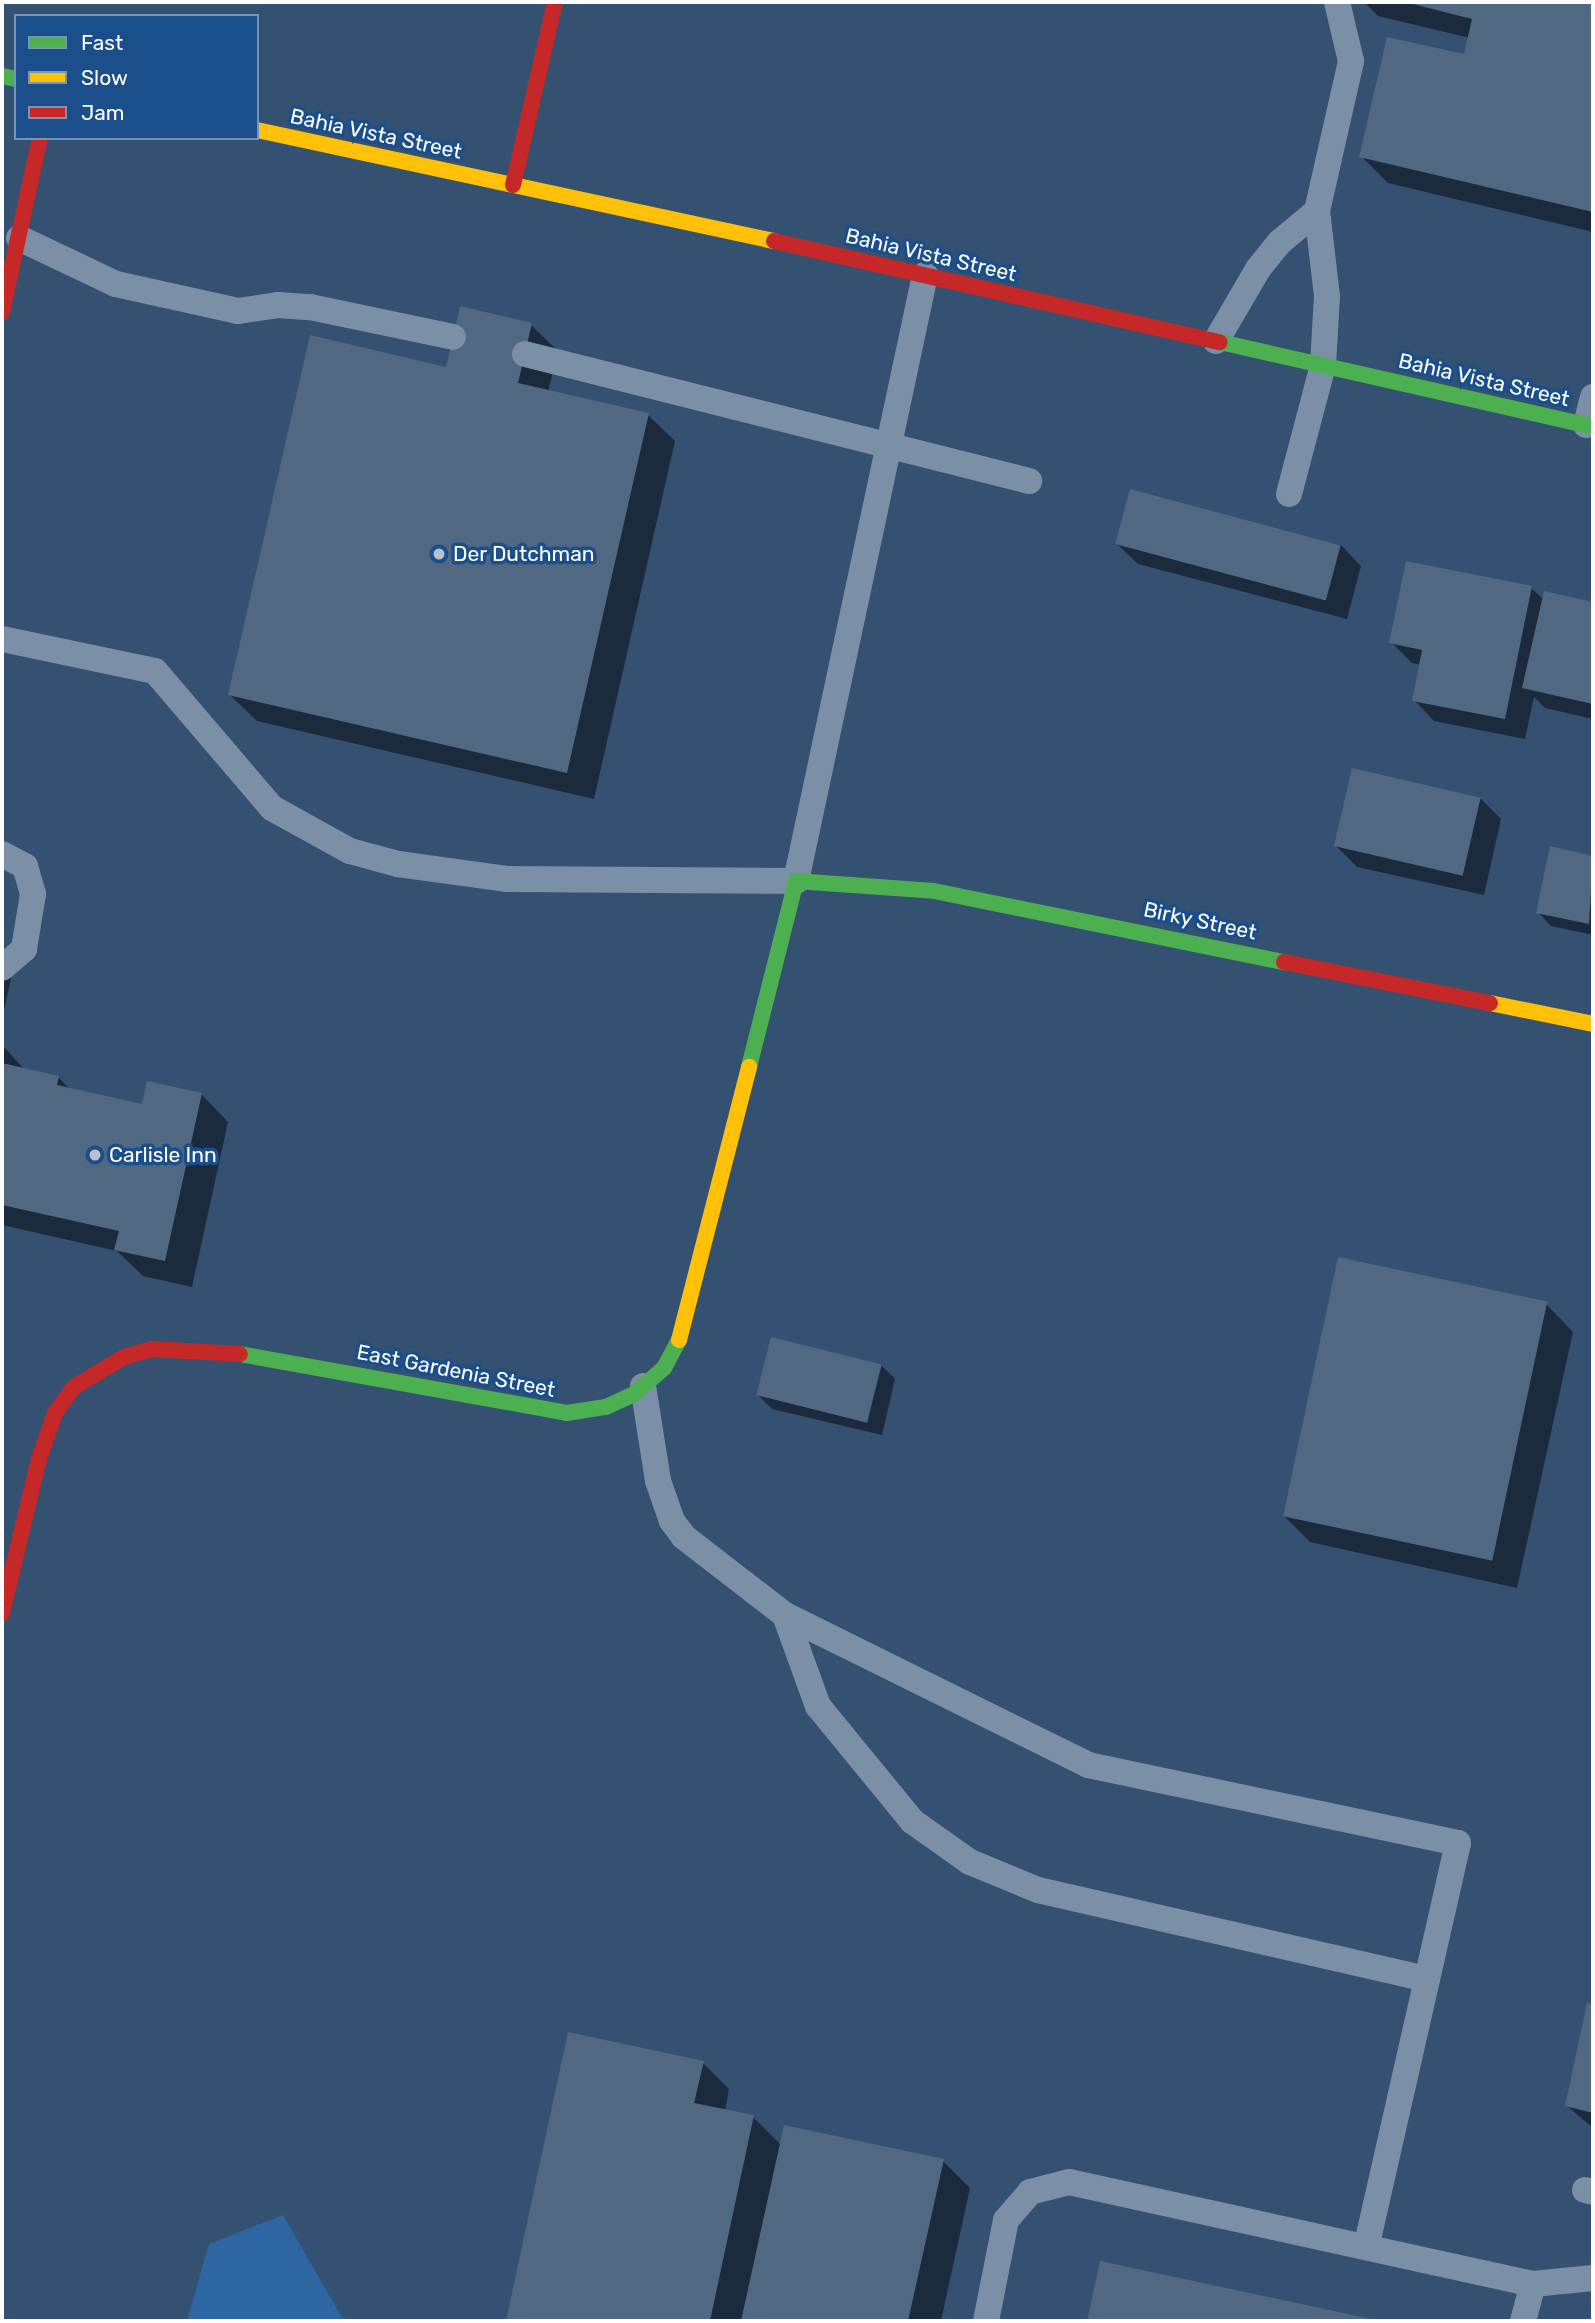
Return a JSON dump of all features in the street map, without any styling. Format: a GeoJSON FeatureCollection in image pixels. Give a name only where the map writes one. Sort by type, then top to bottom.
{"type":"FeatureCollection","features":[{"type":"Feature","properties":{"kind":"street"},"geometry":{"type":"LineString","coordinates":[[513,185],[555,2]]}},
{"type":"Feature","properties":{"kind":"street","name":"Bahia Vista Street"},"geometry":{"type":"LineString","coordinates":[[259,130],[925,275],[1590,426]]}},
{"type":"Feature","properties":{"kind":"street"},"geometry":{"type":"LineString","coordinates":[[2,312],[40,140]]}},
{"type":"Feature","properties":{"kind":"street","name":"Birky Street"},"geometry":{"type":"LineString","coordinates":[[796,881],[934,891],[1593,1024]]}},
{"type":"Feature","properties":{"kind":"street","name":"East Gardenia Street"},"geometry":{"type":"LineString","coordinates":[[2,1613],[39,1459],[55,1413],[74,1387],[105,1366],[152,1349],[224,1351],[567,1413],[606,1407],[643,1386],[664,1368],[683,1333],[796,881]]}},
{"type":"Feature","properties":{"kind":"lane"},"geometry":{"type":"LineString","coordinates":[[1289,494],[1323,365],[1327,296],[1317,211],[1351,61],[1338,2]]}},
{"type":"Feature","properties":{"kind":"lane"},"geometry":{"type":"LineString","coordinates":[[1216,341],[1258,269],[1317,211]]}},
{"type":"Feature","properties":{"kind":"lane"},"geometry":{"type":"LineString","coordinates":[[19,238],[116,284],[238,311],[278,305],[310,307],[453,337]]}},
{"type":"Feature","properties":{"kind":"lane"},"geometry":{"type":"LineString","coordinates":[[2,639],[155,671],[266,802],[309,832],[350,852],[398,864],[508,879],[796,881],[925,275]]}},
{"type":"Feature","properties":{"kind":"lane"},"geometry":{"type":"LineString","coordinates":[[525,354],[684,391],[890,449],[1029,481]]}},
{"type":"Feature","properties":{"kind":"lane"},"geometry":{"type":"LineString","coordinates":[[1590,426],[1593,397]]}},
{"type":"Feature","properties":{"kind":"lane"},"geometry":{"type":"LineString","coordinates":[[2,854],[26,866],[33,894],[24,949],[2,968]]}},
{"type":"Feature","properties":{"kind":"lane"},"geometry":{"type":"LineString","coordinates":[[643,1386],[658,1482],[672,1521],[684,1537],[785,1615],[1088,1765],[1458,1843],[1367,2245]]}},
{"type":"Feature","properties":{"kind":"lane"},"geometry":{"type":"LineString","coordinates":[[785,1615],[818,1706],[912,1821],[970,1863],[1038,1891],[1426,1979]]}},
{"type":"Feature","properties":{"kind":"lane"},"geometry":{"type":"LineString","coordinates":[[986,2321],[1006,2220],[1030,2192],[1048,2185],[1069,2182],[1367,2245],[1533,2284],[1593,2278]]}},
{"type":"Feature","properties":{"kind":"lane"},"geometry":{"type":"LineString","coordinates":[[1523,2321],[1533,2284]]}},
{"type":"Feature","properties":{"kind":"shaded area"},"geometry":{"type":"Polygon","coordinates":[[[283,2215],[344,2321],[187,2321],[209,2244],[283,2215]]]}},
{"type":"Feature","properties":{"kind":"building"},"geometry":{"type":"Polygon","coordinates":[[[1405,2],[1593,2],[1593,212],[1359,157],[1387,37],[1464,54],[1472,19],[1405,2]]]}},
{"type":"Feature","properties":{"kind":"building","name":"Der Dutchman"},"geometry":{"type":"Polygon","coordinates":[[[460,306],[532,323],[518,383],[649,413],[567,773],[228,695],[310,335],[446,367],[460,306]]]}},
{"type":"Feature","properties":{"kind":"building"},"geometry":{"type":"Polygon","coordinates":[[[1130,489],[1341,545],[1326,600],[1115,544],[1130,489]]]}},
{"type":"Feature","properties":{"kind":"building"},"geometry":{"type":"Polygon","coordinates":[[[1406,561],[1532,586],[1505,719],[1412,701],[1422,650],[1389,643],[1406,561]]]}},
{"type":"Feature","properties":{"kind":"building"},"geometry":{"type":"Polygon","coordinates":[[[1544,591],[1593,602],[1593,704],[1522,688],[1544,591]]]}},
{"type":"Feature","properties":{"kind":"building"},"geometry":{"type":"Polygon","coordinates":[[[1352,768],[1481,798],[1463,876],[1334,846],[1352,768]]]}},
{"type":"Feature","properties":{"kind":"building"},"geometry":{"type":"Polygon","coordinates":[[[1550,846],[1593,856],[1589,924],[1536,913],[1550,846]]]}},
{"type":"Feature","properties":{"kind":"building","name":"Carlisle Inn"},"geometry":{"type":"Polygon","coordinates":[[[2,1063],[59,1076],[57,1085],[142,1104],[147,1081],[202,1093],[165,1261],[114,1250],[119,1231],[2,1205],[2,1063]]]}},
{"type":"Feature","properties":{"kind":"building"},"geometry":{"type":"Polygon","coordinates":[[[1338,1257],[1547,1301],[1492,1561],[1283,1516],[1338,1257]]]}},
{"type":"Feature","properties":{"kind":"building"},"geometry":{"type":"Polygon","coordinates":[[[771,1337],[882,1365],[867,1423],[756,1395],[771,1337]]]}},
{"type":"Feature","properties":{"kind":"building"},"geometry":{"type":"Polygon","coordinates":[[[1587,2003],[1593,2004],[1593,2113],[1565,2106],[1587,2003]]]}},
{"type":"Feature","properties":{"kind":"building"},"geometry":{"type":"Polygon","coordinates":[[[568,2032],[704,2061],[694,2103],[754,2115],[710,2321],[506,2321],[568,2032]]]}},
{"type":"Feature","properties":{"kind":"building"},"geometry":{"type":"Polygon","coordinates":[[[784,2125],[944,2159],[908,2321],[741,2321],[784,2125]]]}},
{"type":"Feature","properties":{"kind":"building"},"geometry":{"type":"Polygon","coordinates":[[[1100,2261],[1376,2320],[1376,2321],[1087,2321],[1100,2261]]]}},
{"type":"Feature","properties":{"kind":"traffic: fast"},"geometry":{"type":"LineString","coordinates":[[2,76],[14,79]]}},
{"type":"Feature","properties":{"kind":"traffic: fast"},"geometry":{"type":"LineString","coordinates":[[1220,342],[1593,427]]}},
{"type":"Feature","properties":{"kind":"traffic: fast"},"geometry":{"type":"LineString","coordinates":[[749,1067],[796,881],[934,891],[1284,962]]}},
{"type":"Feature","properties":{"kind":"traffic: fast"},"geometry":{"type":"LineString","coordinates":[[240,1354],[567,1413],[606,1407],[634,1394],[664,1368],[679,1340]]}},
{"type":"Feature","properties":{"kind":"traffic: slow"},"geometry":{"type":"LineString","coordinates":[[259,130],[774,241]]}},
{"type":"Feature","properties":{"kind":"traffic: slow"},"geometry":{"type":"LineString","coordinates":[[1490,1003],[1593,1024]]}},
{"type":"Feature","properties":{"kind":"traffic: slow"},"geometry":{"type":"LineString","coordinates":[[679,1340],[749,1067]]}},
{"type":"Feature","properties":{"kind":"traffic: jam"},"geometry":{"type":"LineString","coordinates":[[513,185],[555,2]]}},
{"type":"Feature","properties":{"kind":"traffic: jam"},"geometry":{"type":"LineString","coordinates":[[2,312],[40,140]]}},
{"type":"Feature","properties":{"kind":"traffic: jam"},"geometry":{"type":"LineString","coordinates":[[774,241],[1220,342]]}},
{"type":"Feature","properties":{"kind":"traffic: jam"},"geometry":{"type":"LineString","coordinates":[[1284,962],[1490,1003]]}},
{"type":"Feature","properties":{"kind":"traffic: jam"},"geometry":{"type":"LineString","coordinates":[[2,1613],[39,1459],[55,1413],[74,1387],[124,1357],[152,1349],[240,1354]]}},
{"type":"Feature","properties":{"kind":"place","name":"Der Dutchman"},"geometry":{"type":"Point","coordinates":[439,554]}},
{"type":"Feature","properties":{"kind":"place","name":"Carlisle Inn"},"geometry":{"type":"Point","coordinates":[95,1155]}}]}
